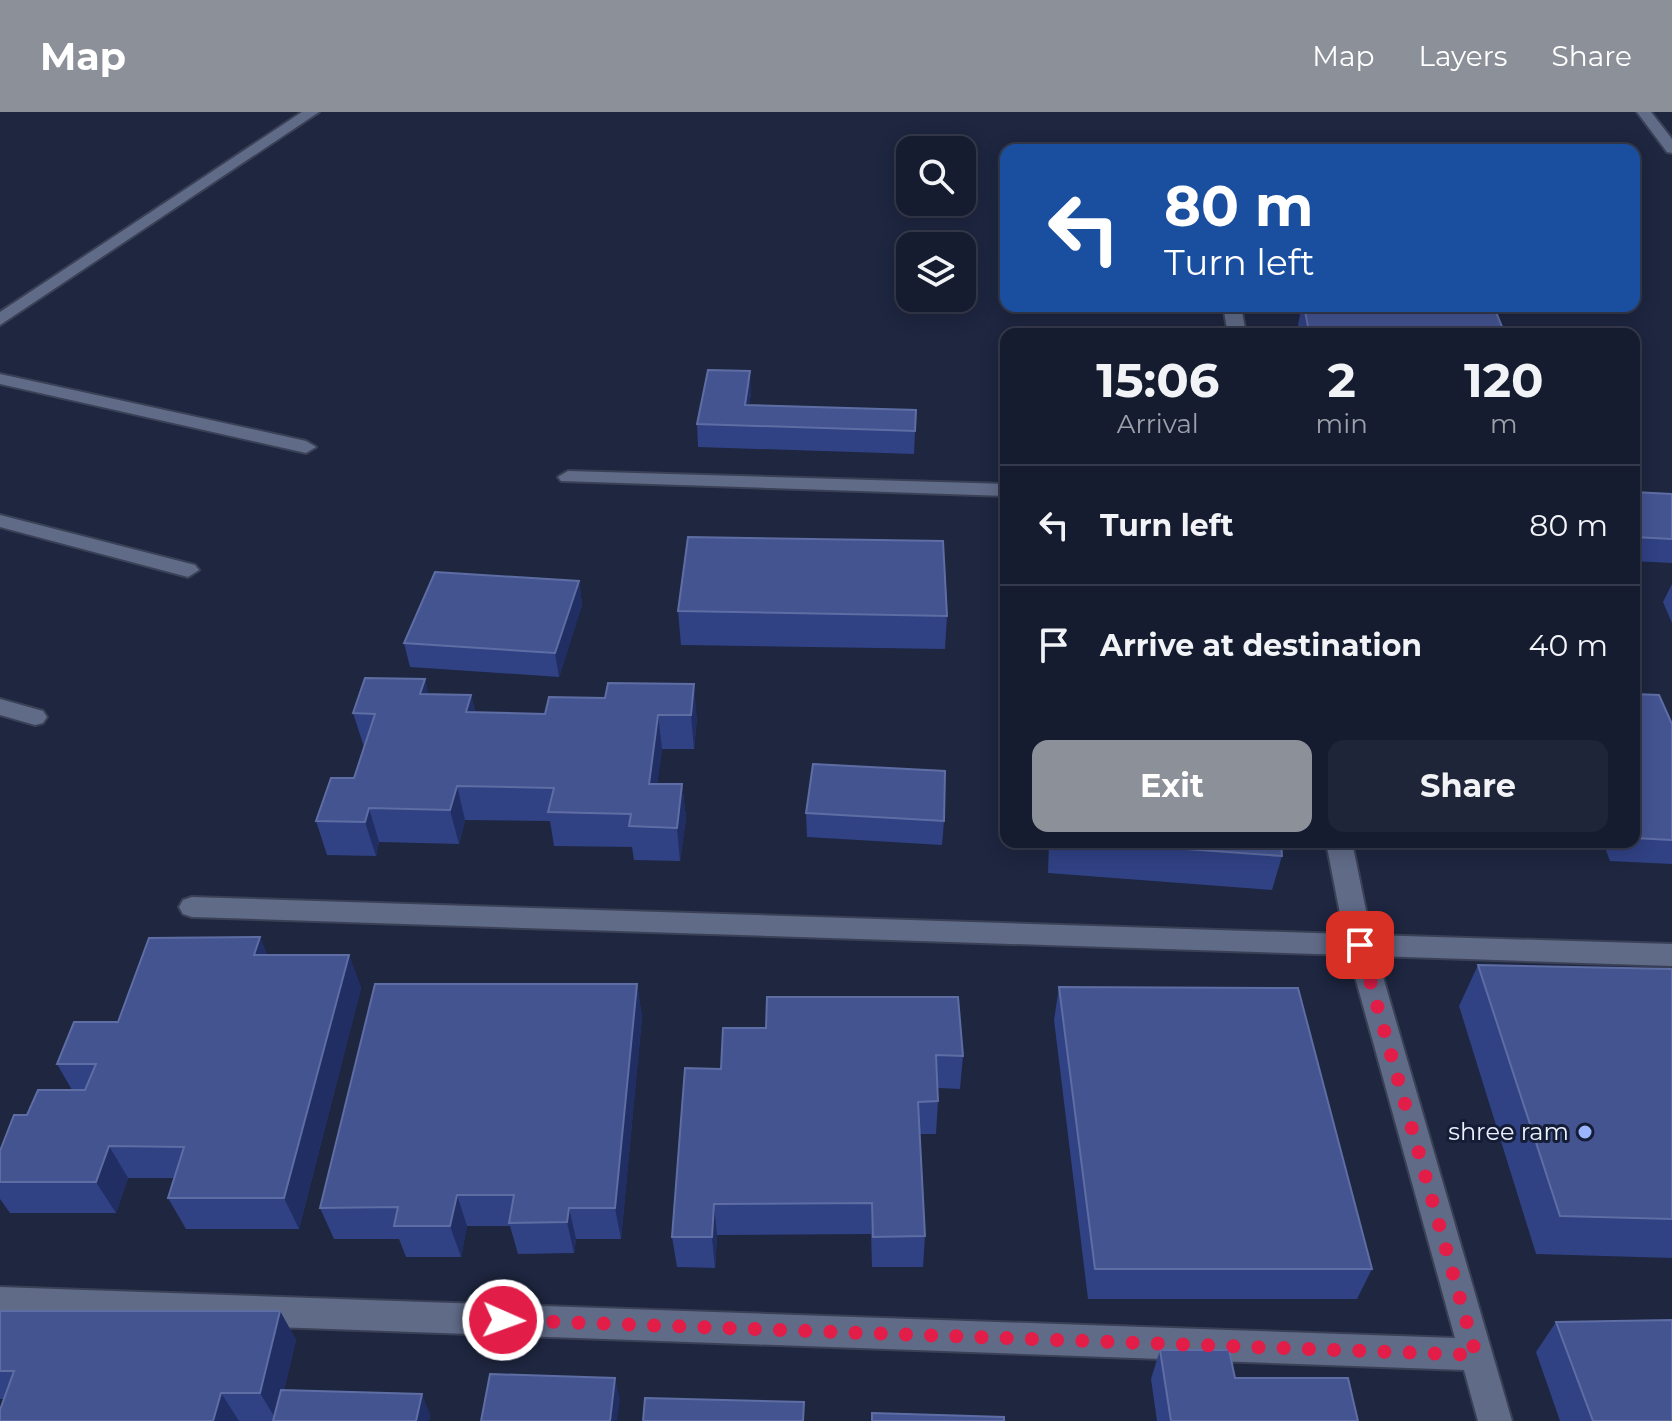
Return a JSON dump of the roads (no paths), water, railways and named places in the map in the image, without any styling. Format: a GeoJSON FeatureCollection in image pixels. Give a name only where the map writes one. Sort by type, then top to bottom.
{"type":"FeatureCollection","features":[{"type":"Feature","properties":{"kind":"street"},"geometry":{"type":"LineString","coordinates":[[1,319],[312,112]]}},
{"type":"Feature","properties":{"kind":"street"},"geometry":{"type":"LineString","coordinates":[[1644,112],[1672,149]]}},
{"type":"Feature","properties":{"kind":"street"},"geometry":{"type":"LineString","coordinates":[[0,379],[306,447]]}},
{"type":"Feature","properties":{"kind":"street"},"geometry":{"type":"LineString","coordinates":[[568,477],[1000,490]]}},
{"type":"Feature","properties":{"kind":"street"},"geometry":{"type":"LineString","coordinates":[[0,521],[188,570]]}},
{"type":"Feature","properties":{"kind":"street"},"geometry":{"type":"LineString","coordinates":[[0,707],[35,717]]}},
{"type":"Feature","properties":{"kind":"street"},"geometry":{"type":"LineString","coordinates":[[1340,848],[1360,945],[1495,1421]]}},
{"type":"Feature","properties":{"kind":"street"},"geometry":{"type":"LineString","coordinates":[[192,907],[1672,955]]}},
{"type":"Feature","properties":{"kind":"street"},"geometry":{"type":"LineString","coordinates":[[0,1302],[1476,1355]]}},
{"type":"Feature","properties":{"kind":"place","name":"shree ram"},"geometry":{"type":"Point","coordinates":[1585,1132]}}]}
